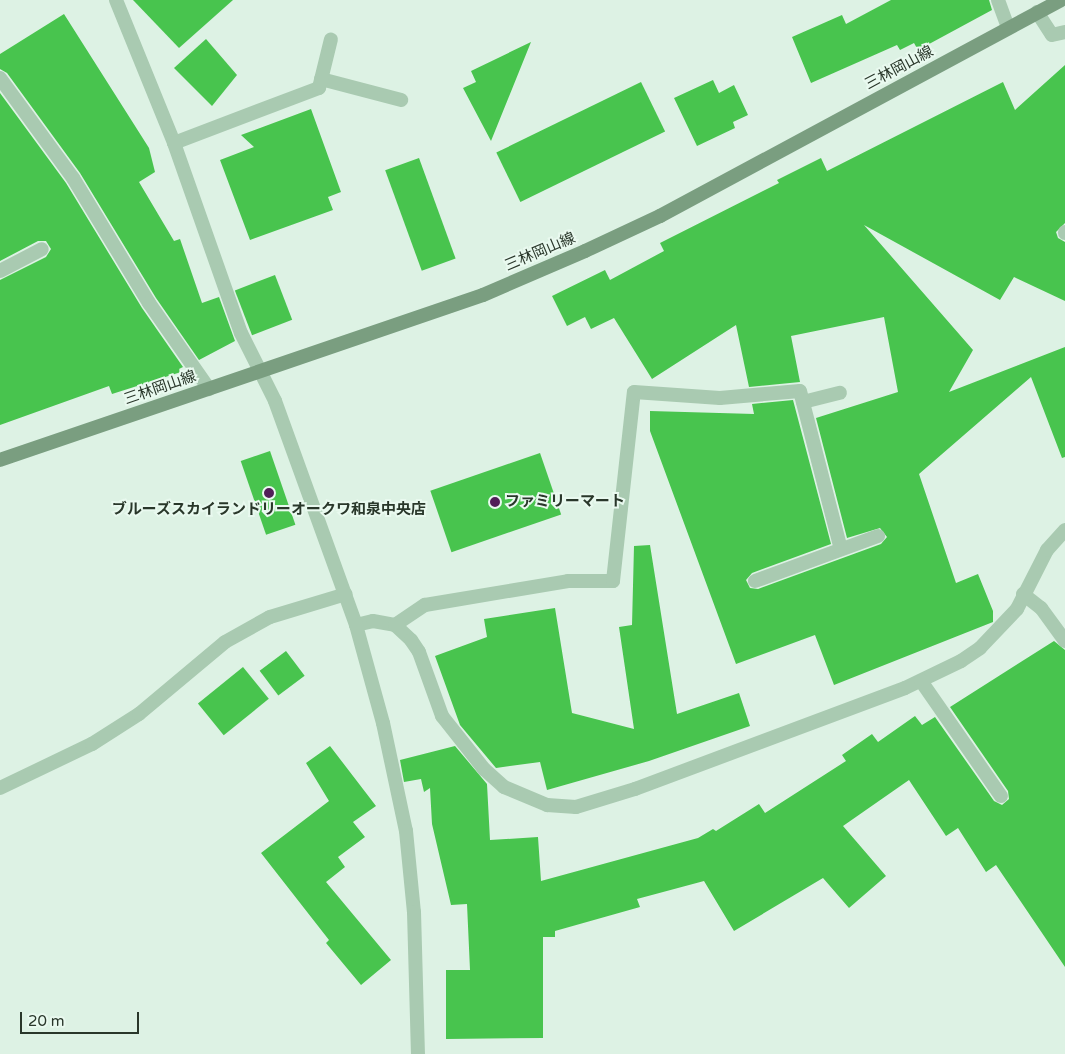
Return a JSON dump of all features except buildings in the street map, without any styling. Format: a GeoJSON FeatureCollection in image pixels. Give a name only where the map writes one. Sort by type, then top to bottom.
{"type":"FeatureCollection","features":[{"type":"Feature","properties":{"kind":"main road","name":"三林岡山線"},"geometry":{"type":"LineString","coordinates":[[0,460],[483,294],[585,251],[660,216],[1061,0]]}},
{"type":"Feature","properties":{"kind":"street"},"geometry":{"type":"LineString","coordinates":[[116,0],[174,143],[241,334],[275,402],[356,625],[382,723],[406,831],[414,912],[418,1054]]}},
{"type":"Feature","properties":{"kind":"street"},"geometry":{"type":"LineString","coordinates":[[998,0],[1008,28]]}},
{"type":"Feature","properties":{"kind":"street"},"geometry":{"type":"LineString","coordinates":[[1036,12],[1052,34],[1065,32]]}},
{"type":"Feature","properties":{"kind":"street"},"geometry":{"type":"LineString","coordinates":[[174,143],[319,88],[331,39]]}},
{"type":"Feature","properties":{"kind":"street"},"geometry":{"type":"LineString","coordinates":[[0,78],[73,178],[149,303],[209,389]]}},
{"type":"Feature","properties":{"kind":"street"},"geometry":{"type":"LineString","coordinates":[[321,79],[400,100]]}},
{"type":"Feature","properties":{"kind":"street"},"geometry":{"type":"LineString","coordinates":[[0,271],[42,249]]}},
{"type":"Feature","properties":{"kind":"street"},"geometry":{"type":"LineString","coordinates":[[395,625],[425,605],[568,581],[613,581],[634,392],[720,398],[800,391],[841,549]]}},
{"type":"Feature","properties":{"kind":"street"},"geometry":{"type":"LineString","coordinates":[[803,402],[840,393]]}},
{"type":"Feature","properties":{"kind":"street"},"geometry":{"type":"LineString","coordinates":[[356,625],[373,621],[395,625],[419,652],[442,716],[471,754],[504,787],[525,798],[548,805],[576,807],[635,789],[921,681],[980,648],[1017,609],[1047,550],[1065,530]]}},
{"type":"Feature","properties":{"kind":"street"},"geometry":{"type":"LineString","coordinates":[[755,581],[878,536]]}},
{"type":"Feature","properties":{"kind":"street"},"geometry":{"type":"LineString","coordinates":[[0,788],[84,748],[139,714],[225,642],[270,617],[346,594]]}},
{"type":"Feature","properties":{"kind":"street"},"geometry":{"type":"LineString","coordinates":[[1024,594],[1040,608],[1065,642]]}},
{"type":"Feature","properties":{"kind":"street"},"geometry":{"type":"LineString","coordinates":[[921,681],[1001,796]]}},
{"type":"Feature","properties":{"kind":"place","name":"ブルーズスカイランドリーオークワ和泉中央店"},"geometry":{"type":"Point","coordinates":[269,493]}},
{"type":"Feature","properties":{"kind":"place","name":"ファミリーマート"},"geometry":{"type":"Point","coordinates":[495,502]}}]}
